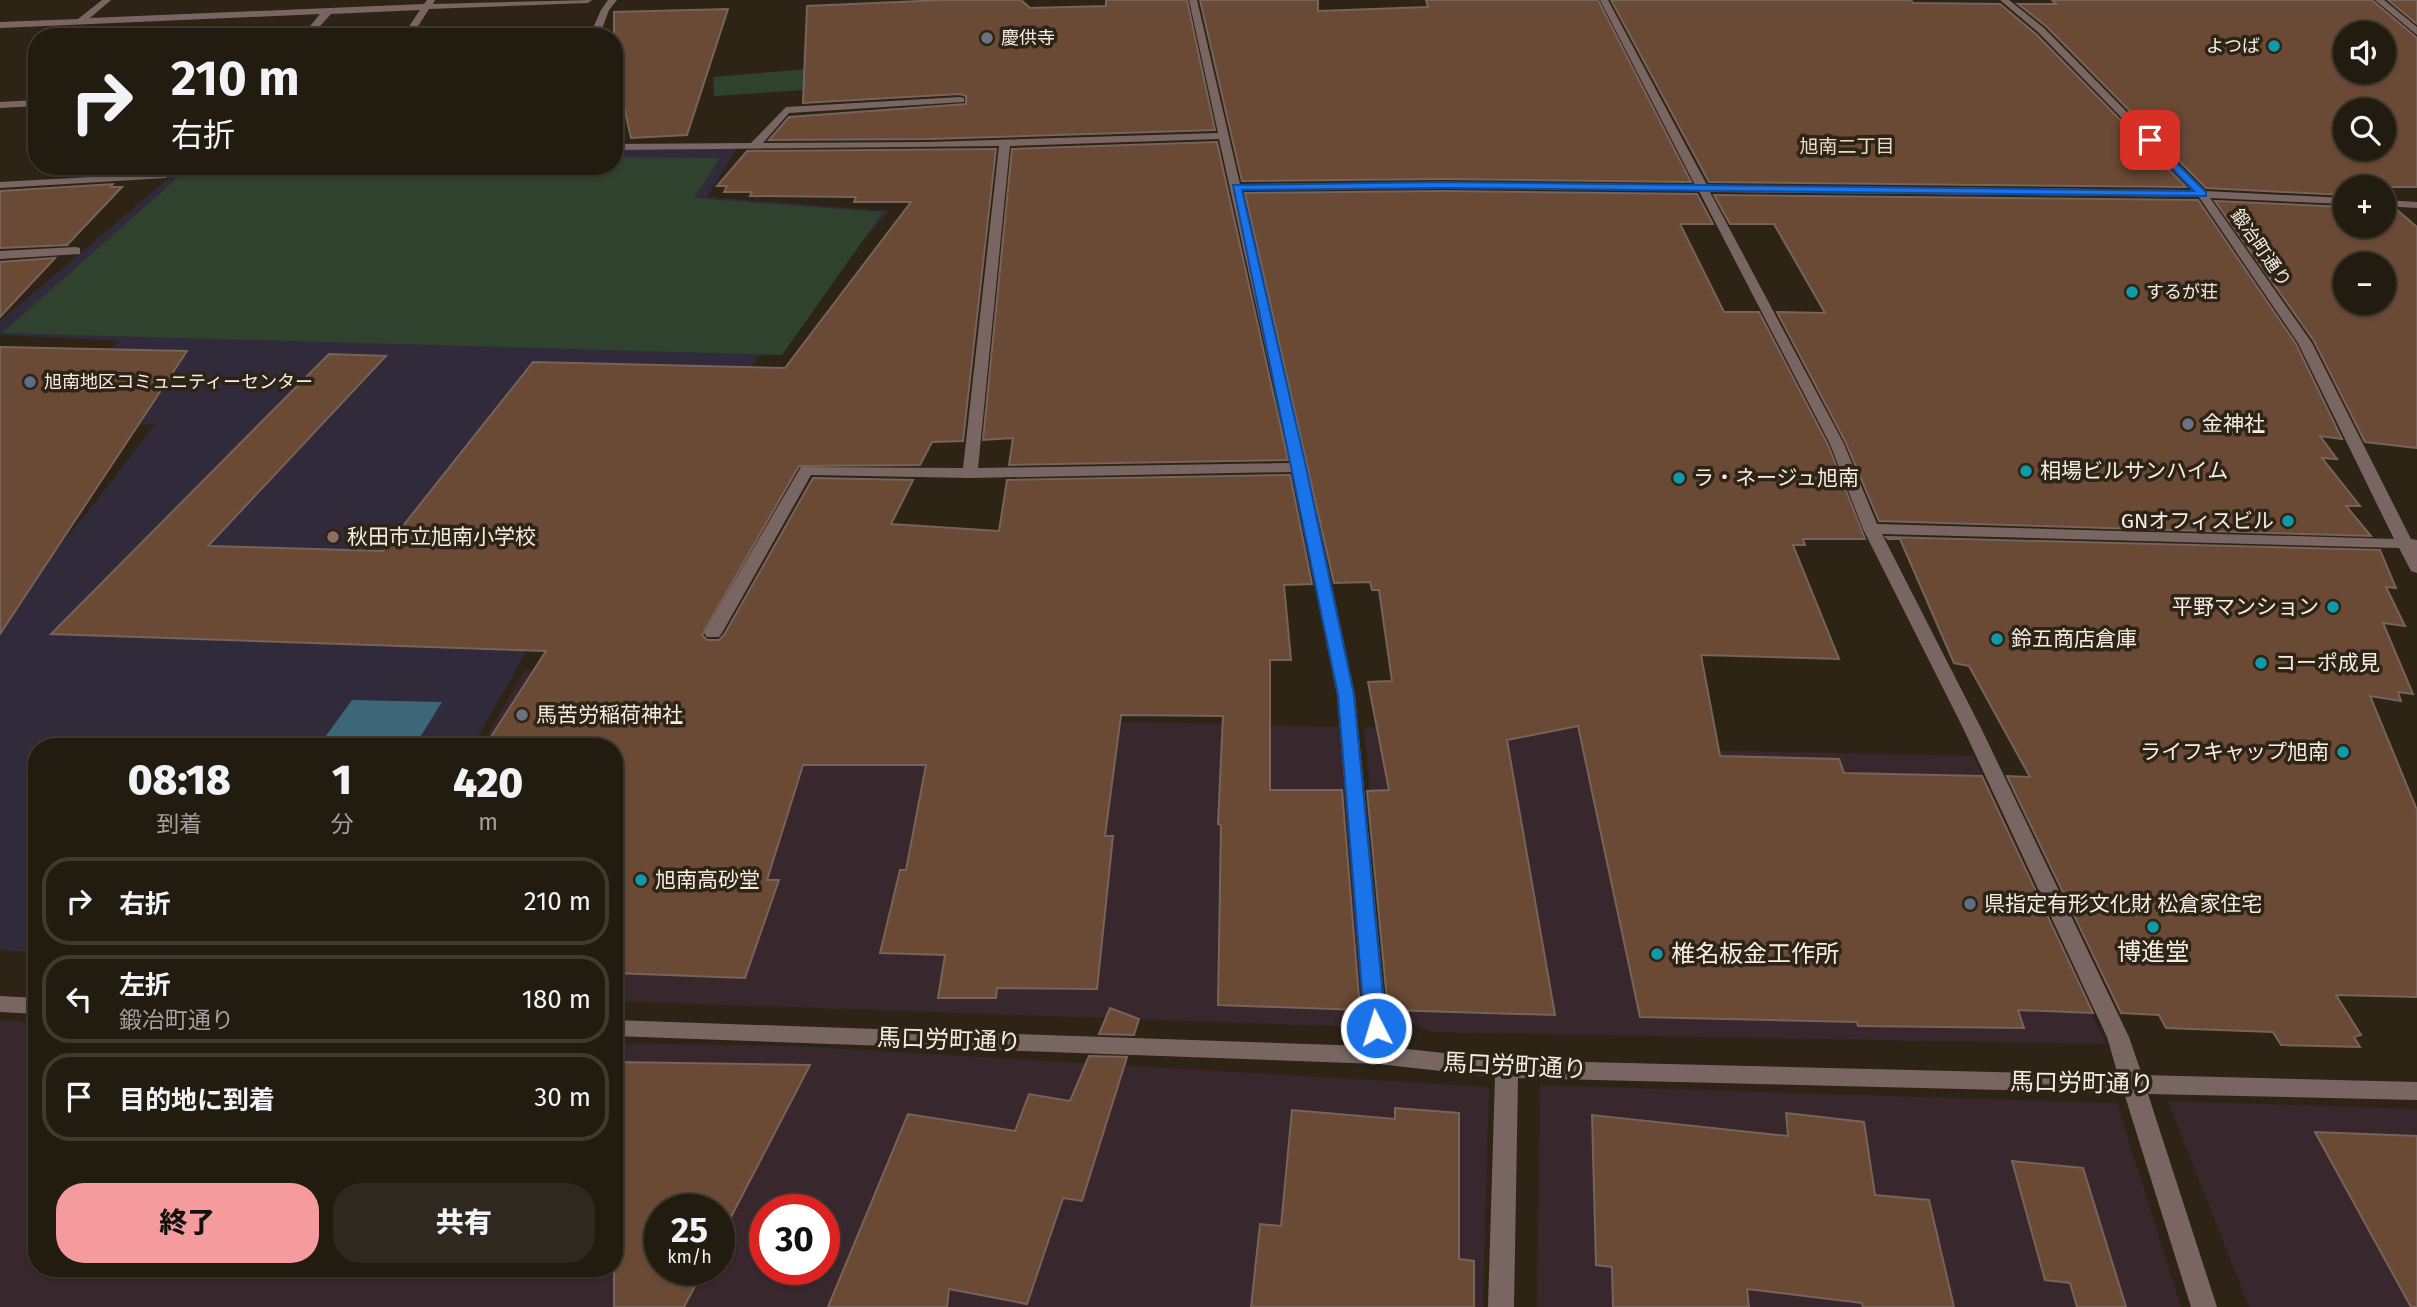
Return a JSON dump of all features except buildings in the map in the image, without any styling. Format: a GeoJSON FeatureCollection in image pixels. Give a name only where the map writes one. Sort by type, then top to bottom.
{"type":"FeatureCollection","features":[{"type":"Feature","properties":{"kind":"street"},"geometry":{"type":"LineString","coordinates":[[81,21],[107,0]]}},
{"type":"Feature","properties":{"kind":"street"},"geometry":{"type":"LineString","coordinates":[[0,25],[429,3],[588,0]]}},
{"type":"Feature","properties":{"kind":"street"},"geometry":{"type":"LineString","coordinates":[[597,28],[604,10],[613,0]]}},
{"type":"Feature","properties":{"kind":"street"},"geometry":{"type":"LineString","coordinates":[[1193,0],[1299,467],[1346,695],[1378,1055]]}},
{"type":"Feature","properties":{"kind":"street"},"geometry":{"type":"LineString","coordinates":[[1604,0],[1837,443],[1871,529],[1973,730],[2118,1037],[2204,1307]]}},
{"type":"Feature","properties":{"kind":"street","name":"鍛冶町通り"},"geometry":{"type":"LineString","coordinates":[[2004,0],[2040,30],[2203,194],[2305,343],[2410,544],[2417,568]]}},
{"type":"Feature","properties":{"kind":"street"},"geometry":{"type":"LineString","coordinates":[[2379,0],[2417,32]]}},
{"type":"Feature","properties":{"kind":"street"},"geometry":{"type":"LineString","coordinates":[[412,28],[429,3]]}},
{"type":"Feature","properties":{"kind":"street"},"geometry":{"type":"LineString","coordinates":[[313,28],[328,10]]}},
{"type":"Feature","properties":{"kind":"street"},"geometry":{"type":"LineString","coordinates":[[753,147],[786,110],[960,100]]}},
{"type":"Feature","properties":{"kind":"street"},"geometry":{"type":"LineString","coordinates":[[0,105],[28,103]]}},
{"type":"Feature","properties":{"kind":"street"},"geometry":{"type":"LineString","coordinates":[[0,115],[13,104]]}},
{"type":"Feature","properties":{"kind":"street"},"geometry":{"type":"LineString","coordinates":[[623,147],[753,147],[1224,136]]}},
{"type":"Feature","properties":{"kind":"street"},"geometry":{"type":"LineString","coordinates":[[970,473],[1005,142]]}},
{"type":"Feature","properties":{"kind":"street"},"geometry":{"type":"LineString","coordinates":[[0,185],[162,176]]}},
{"type":"Feature","properties":{"kind":"street"},"geometry":{"type":"LineString","coordinates":[[1236,187],[1443,185],[2203,194],[2333,200]]}},
{"type":"Feature","properties":{"kind":"street"},"geometry":{"type":"LineString","coordinates":[[2396,204],[2417,205]]}},
{"type":"Feature","properties":{"kind":"street"},"geometry":{"type":"LineString","coordinates":[[0,255],[76,251]]}},
{"type":"Feature","properties":{"kind":"street"},"geometry":{"type":"LineString","coordinates":[[713,633],[806,470],[970,473],[1299,467]]}},
{"type":"Feature","properties":{"kind":"street"},"geometry":{"type":"LineString","coordinates":[[1871,529],[2410,544]]}},
{"type":"Feature","properties":{"kind":"street"},"geometry":{"type":"LineString","coordinates":[[0,1004],[28,1006]]}},
{"type":"Feature","properties":{"kind":"street","name":"馬口労町通り"},"geometry":{"type":"LineString","coordinates":[[623,1028],[1378,1055],[1507,1069],[2417,1091]]}},
{"type":"Feature","properties":{"kind":"street"},"geometry":{"type":"LineString","coordinates":[[1501,1307],[1507,1069]]}},
{"type":"Feature","properties":{"kind":"shaded area","name":"秋田市立旭南小学校"},"geometry":{"type":"Polygon","coordinates":[[[623,145],[738,147],[707,197],[889,211],[578,560],[477,738],[28,738],[28,952],[0,950],[0,618],[86,514],[155,424],[19,430],[120,341],[0,335],[0,321],[172,175],[623,175],[623,145]]]}},
{"type":"Feature","properties":{"kind":"shaded area"},"geometry":{"type":"Polygon","coordinates":[[[525,670],[944,677],[948,717],[1339,727],[1365,1027],[623,1001],[623,738],[485,738],[525,670]]]}},
{"type":"Feature","properties":{"kind":"shaded area"},"geometry":{"type":"Polygon","coordinates":[[[1580,726],[1589,748],[1973,756],[2106,1044],[1432,1032],[1391,1014],[1364,727],[1580,726]]]}},
{"type":"Feature","properties":{"kind":"shaded area"},"geometry":{"type":"Polygon","coordinates":[[[0,1020],[28,1022],[28,1277],[623,1277],[623,1043],[796,1046],[1489,1087],[1483,1307],[0,1307],[0,1020]]]}},
{"type":"Feature","properties":{"kind":"shaded area"},"geometry":{"type":"Polygon","coordinates":[[[1540,1085],[2117,1103],[2181,1307],[1537,1307],[1540,1085]]]}},
{"type":"Feature","properties":{"kind":"shaded area"},"geometry":{"type":"Polygon","coordinates":[[[2168,1101],[2417,1109],[2417,1307],[2249,1307],[2168,1101]]]}},
{"type":"Feature","properties":{"kind":"green space"},"geometry":{"type":"Polygon","coordinates":[[[842,66],[1088,71],[714,96],[713,77],[842,66]]]}},
{"type":"Feature","properties":{"kind":"green space"},"geometry":{"type":"Polygon","coordinates":[[[623,157],[720,158],[694,198],[883,212],[782,355],[2,333],[181,175],[623,175],[623,157]]]}},
{"type":"Feature","properties":{"kind":"water"},"geometry":{"type":"Polygon","coordinates":[[[352,700],[442,702],[420,738],[325,738],[352,700]]]}},
{"type":"Feature","properties":{"kind":"place","name":"慶供寺"},"geometry":{"type":"Point","coordinates":[987,38]}},
{"type":"Feature","properties":{"kind":"place","name":"よつば"},"geometry":{"type":"Point","coordinates":[2274,46]}},
{"type":"Feature","properties":{"kind":"place","name":"するが荘"},"geometry":{"type":"Point","coordinates":[2132,292]}},
{"type":"Feature","properties":{"kind":"place","name":"旭南地区コミュニティーセンター"},"geometry":{"type":"Point","coordinates":[30,382]}},
{"type":"Feature","properties":{"kind":"place","name":"金神社"},"geometry":{"type":"Point","coordinates":[2188,424]}},
{"type":"Feature","properties":{"kind":"place","name":"相場ビルサンハイム"},"geometry":{"type":"Point","coordinates":[2026,471]}},
{"type":"Feature","properties":{"kind":"place","name":"ラ・ネージュ旭南"},"geometry":{"type":"Point","coordinates":[1679,478]}},
{"type":"Feature","properties":{"kind":"place","name":"GNオフィスビル"},"geometry":{"type":"Point","coordinates":[2288,521]}},
{"type":"Feature","properties":{"kind":"place","name":"秋田市立旭南小学校"},"geometry":{"type":"Point","coordinates":[333,537]}},
{"type":"Feature","properties":{"kind":"place","name":"平野マンション"},"geometry":{"type":"Point","coordinates":[2333,607]}},
{"type":"Feature","properties":{"kind":"place","name":"鈴五商店倉庫"},"geometry":{"type":"Point","coordinates":[1997,639]}},
{"type":"Feature","properties":{"kind":"place","name":"コーポ成見"},"geometry":{"type":"Point","coordinates":[2261,663]}},
{"type":"Feature","properties":{"kind":"place","name":"馬苦労稲荷神社"},"geometry":{"type":"Point","coordinates":[522,715]}},
{"type":"Feature","properties":{"kind":"place","name":"ライフキャップ旭南"},"geometry":{"type":"Point","coordinates":[2343,752]}},
{"type":"Feature","properties":{"kind":"place","name":"旭南高砂堂"},"geometry":{"type":"Point","coordinates":[641,880]}},
{"type":"Feature","properties":{"kind":"place","name":"県指定有形文化財 松倉家住宅"},"geometry":{"type":"Point","coordinates":[1970,904]}},
{"type":"Feature","properties":{"kind":"place","name":"博進堂"},"geometry":{"type":"Point","coordinates":[2153,927]}},
{"type":"Feature","properties":{"kind":"place","name":"椎名板金工作所"},"geometry":{"type":"Point","coordinates":[1657,954]}},
{"type":"Feature","properties":{"kind":"district","name":"旭南二丁目"},"geometry":{"type":"Point","coordinates":[1847,146]}},
{"type":"Feature","properties":{"kind":"route"},"geometry":{"type":"LineString","coordinates":[[1376,1028],[1346,695],[1299,467],[1236,187],[1443,185],[2203,194],[2150,140]]}}]}
